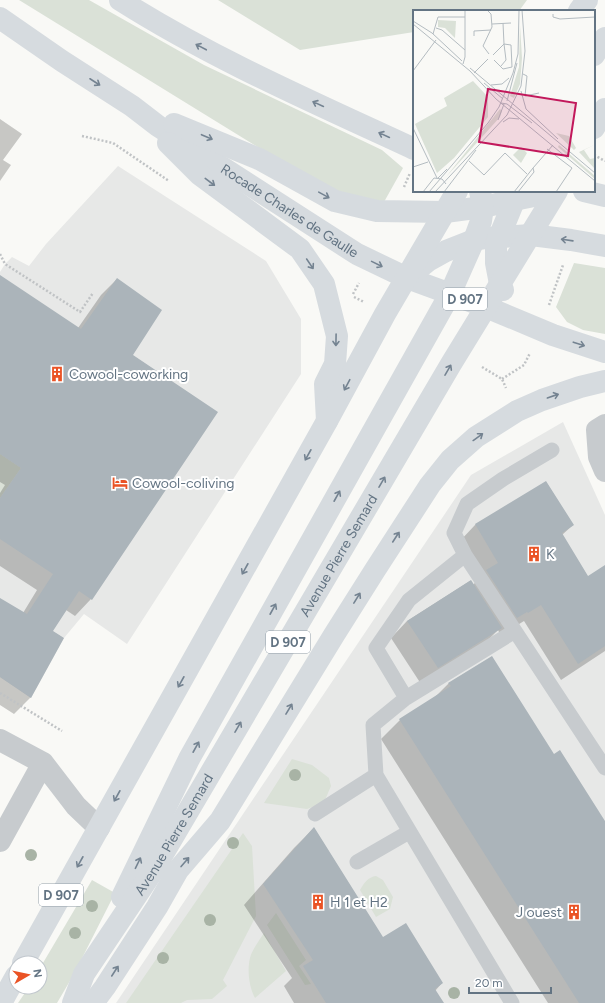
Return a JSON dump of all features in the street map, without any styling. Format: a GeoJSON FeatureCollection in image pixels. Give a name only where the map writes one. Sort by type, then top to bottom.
{"type":"FeatureCollection","features":[{"type":"Feature","properties":{"kind":"main road"},"geometry":{"type":"LineString","coordinates":[[120,0],[152,21],[236,65],[413,149]]}},
{"type":"Feature","properties":{"kind":"main road"},"geometry":{"type":"LineString","coordinates":[[580,10],[587,0]]}},
{"type":"Feature","properties":{"kind":"main road","name":"Rocade Charles de Gaulle"},"geometry":{"type":"LineString","coordinates":[[0,18],[62,61],[132,106],[158,126],[357,254],[407,278],[486,307],[553,335],[605,352]]}},
{"type":"Feature","properties":{"kind":"main road"},"geometry":{"type":"LineString","coordinates":[[595,53],[605,38]]}},
{"type":"Feature","properties":{"kind":"main road"},"geometry":{"type":"LineString","coordinates":[[132,106],[260,159],[335,201],[377,211],[445,212],[482,199],[534,196],[544,192]]}},
{"type":"Feature","properties":{"kind":"main road"},"geometry":{"type":"LineString","coordinates":[[132,106],[200,175],[300,250],[324,284],[337,336],[335,364],[325,384],[327,422]]}},
{"type":"Feature","properties":{"kind":"main road"},"geometry":{"type":"LineString","coordinates":[[595,126],[605,109]]}},
{"type":"Feature","properties":{"kind":"main road","name":"D 907"},"geometry":{"type":"LineString","coordinates":[[28,955],[327,422],[385,314],[456,192]]}},
{"type":"Feature","properties":{"kind":"main road","name":"Avenue Pierre Semard"},"geometry":{"type":"LineString","coordinates":[[73,1003],[84,974],[153,871],[451,364],[556,192]]}},
{"type":"Feature","properties":{"kind":"main road"},"geometry":{"type":"LineString","coordinates":[[588,192],[605,196]]}},
{"type":"Feature","properties":{"kind":"main road"},"geometry":{"type":"LineString","coordinates":[[516,196],[496,245],[496,263],[500,284],[509,303],[523,322]]}},
{"type":"Feature","properties":{"kind":"main road"},"geometry":{"type":"LineString","coordinates":[[84,974],[189,759],[450,294],[481,221],[482,199]]}},
{"type":"Feature","properties":{"kind":"main road"},"geometry":{"type":"LineString","coordinates":[[407,278],[428,261],[446,251],[474,240],[530,235],[605,246]]}},
{"type":"Feature","properties":{"kind":"main road"},"geometry":{"type":"LineString","coordinates":[[93,1003],[153,914],[178,870],[220,821],[334,634],[430,485],[450,460],[476,437],[517,411],[542,400],[580,387],[605,381]]}},
{"type":"Feature","properties":{"kind":"main road"},"geometry":{"type":"LineString","coordinates":[[1,1003],[8,990]]}},
{"type":"Feature","properties":{"kind":"street"},"geometry":{"type":"LineString","coordinates":[[0,28],[62,61]]}},
{"type":"Feature","properties":{"kind":"street"},"geometry":{"type":"LineString","coordinates":[[605,425],[597,430],[599,457],[605,471]]}},
{"type":"Feature","properties":{"kind":"street"},"geometry":{"type":"LineString","coordinates":[[0,740],[43,763],[76,806],[99,828]]}},
{"type":"Feature","properties":{"kind":"street"},"geometry":{"type":"LineString","coordinates":[[0,841],[43,763]]}},
{"type":"Feature","properties":{"kind":"lane"},"geometry":{"type":"LineString","coordinates":[[552,450],[503,479],[467,504],[454,533],[465,555],[605,768]]}},
{"type":"Feature","properties":{"kind":"lane"},"geometry":{"type":"LineString","coordinates":[[406,698],[376,648],[409,600],[465,555]]}},
{"type":"Feature","properties":{"kind":"lane"},"geometry":{"type":"LineString","coordinates":[[512,1003],[376,775],[373,726],[406,698],[515,631]]}},
{"type":"Feature","properties":{"kind":"lane"},"geometry":{"type":"LineString","coordinates":[[315,814],[376,775]]}},
{"type":"Feature","properties":{"kind":"lane"},"geometry":{"type":"LineString","coordinates":[[357,862],[409,832]]}},
{"type":"Feature","properties":{"kind":"path"},"geometry":{"type":"LineString","coordinates":[[595,156],[605,161]]}},
{"type":"Feature","properties":{"kind":"path"},"geometry":{"type":"LineString","coordinates":[[0,254],[5,264],[80,312],[92,293]]}},
{"type":"Feature","properties":{"kind":"path"},"geometry":{"type":"LineString","coordinates":[[550,302],[564,260]]}},
{"type":"Feature","properties":{"kind":"path"},"geometry":{"type":"LineString","coordinates":[[352,296],[359,282]]}},
{"type":"Feature","properties":{"kind":"path"},"geometry":{"type":"LineString","coordinates":[[482,367],[502,379],[507,391]]}},
{"type":"Feature","properties":{"kind":"path"},"geometry":{"type":"LineString","coordinates":[[0,693],[62,731]]}},
{"type":"Feature","properties":{"kind":"shaded area"},"geometry":{"type":"Polygon","coordinates":[[[19,0],[89,0],[204,65],[382,150],[403,168],[384,202],[353,197],[313,181],[19,0]]]}},
{"type":"Feature","properties":{"kind":"shaded area"},"geometry":{"type":"Polygon","coordinates":[[[218,0],[527,0],[520,10],[413,10],[413,32],[300,50],[218,0]]]}},
{"type":"Feature","properties":{"kind":"shaded area"},"geometry":{"type":"Polygon","coordinates":[[[118,166],[266,261],[301,319],[301,374],[127,644],[84,614],[64,638],[31,698],[0,677],[0,272],[12,257],[29,266],[46,244],[118,166]]]}},
{"type":"Feature","properties":{"kind":"shaded area"},"geometry":{"type":"Polygon","coordinates":[[[574,263],[605,268],[605,334],[583,330],[567,322],[556,307],[574,263]]]}},
{"type":"Feature","properties":{"kind":"shaded area"},"geometry":{"type":"Polygon","coordinates":[[[563,422],[605,515],[605,1003],[116,1003],[471,475],[563,422]]]}},
{"type":"Feature","properties":{"kind":"shaded area"},"geometry":{"type":"Polygon","coordinates":[[[0,454],[21,468],[0,498],[0,454]]]}},
{"type":"Feature","properties":{"kind":"shaded area"},"geometry":{"type":"Polygon","coordinates":[[[292,759],[312,765],[329,778],[331,786],[325,800],[307,809],[264,803],[292,759]]]}},
{"type":"Feature","properties":{"kind":"shaded area"},"geometry":{"type":"Polygon","coordinates":[[[243,833],[252,846],[256,916],[223,980],[227,986],[212,999],[187,1000],[181,1003],[126,1003],[243,833]]]}},
{"type":"Feature","properties":{"kind":"shaded area"},"geometry":{"type":"Polygon","coordinates":[[[376,876],[383,880],[393,897],[390,909],[376,917],[360,890],[366,881],[376,876]]]}},
{"type":"Feature","properties":{"kind":"shaded area"},"geometry":{"type":"Polygon","coordinates":[[[92,880],[115,893],[74,974],[57,1003],[18,1003],[24,995],[48,995],[48,955],[92,880]]]}},
{"type":"Feature","properties":{"kind":"shaded area"},"geometry":{"type":"Polygon","coordinates":[[[276,913],[306,960],[299,966],[311,984],[305,985],[267,925],[276,913]]]}},
{"type":"Feature","properties":{"kind":"shaded area"},"geometry":{"type":"Polygon","coordinates":[[[264,933],[286,971],[255,998],[250,984],[249,963],[252,952],[264,933]]]}},
{"type":"Feature","properties":{"kind":"building"},"geometry":{"type":"Polygon","coordinates":[[[0,275],[81,329],[117,278],[162,310],[133,355],[218,412],[92,600],[79,591],[53,631],[64,638],[31,698],[0,677],[0,598],[27,614],[53,574],[0,539],[0,498],[21,468],[0,454],[0,275]]]}},
{"type":"Feature","properties":{"kind":"building","name":"K"},"geometry":{"type":"Polygon","coordinates":[[[546,481],[574,525],[562,533],[588,576],[605,565],[605,646],[578,664],[541,605],[517,618],[486,570],[498,563],[475,524],[546,481]]]}},
{"type":"Feature","properties":{"kind":"building"},"geometry":{"type":"Polygon","coordinates":[[[471,580],[502,628],[438,668],[407,621],[471,580]]]}},
{"type":"Feature","properties":{"kind":"building","name":"J ouest"},"geometry":{"type":"Polygon","coordinates":[[[492,656],[554,754],[560,750],[605,821],[605,1003],[579,1003],[399,719],[451,686],[448,683],[492,656]]]}},
{"type":"Feature","properties":{"kind":"building"},"geometry":{"type":"Polygon","coordinates":[[[314,827],[383,937],[406,923],[443,983],[435,989],[444,1003],[326,1003],[303,966],[313,960],[263,884],[314,827]]]}},
{"type":"Feature","properties":{"kind":"place","name":"Cowool-coworking"},"geometry":{"type":"Point","coordinates":[57,374]}},
{"type":"Feature","properties":{"kind":"place","name":"Cowool-coliving"},"geometry":{"type":"Point","coordinates":[120,483]}},
{"type":"Feature","properties":{"kind":"place","name":"K"},"geometry":{"type":"Point","coordinates":[534,554]}},
{"type":"Feature","properties":{"kind":"place","name":"H 1 et H2"},"geometry":{"type":"Point","coordinates":[318,902]}},
{"type":"Feature","properties":{"kind":"place","name":"J ouest"},"geometry":{"type":"Point","coordinates":[574,912]}}]}
